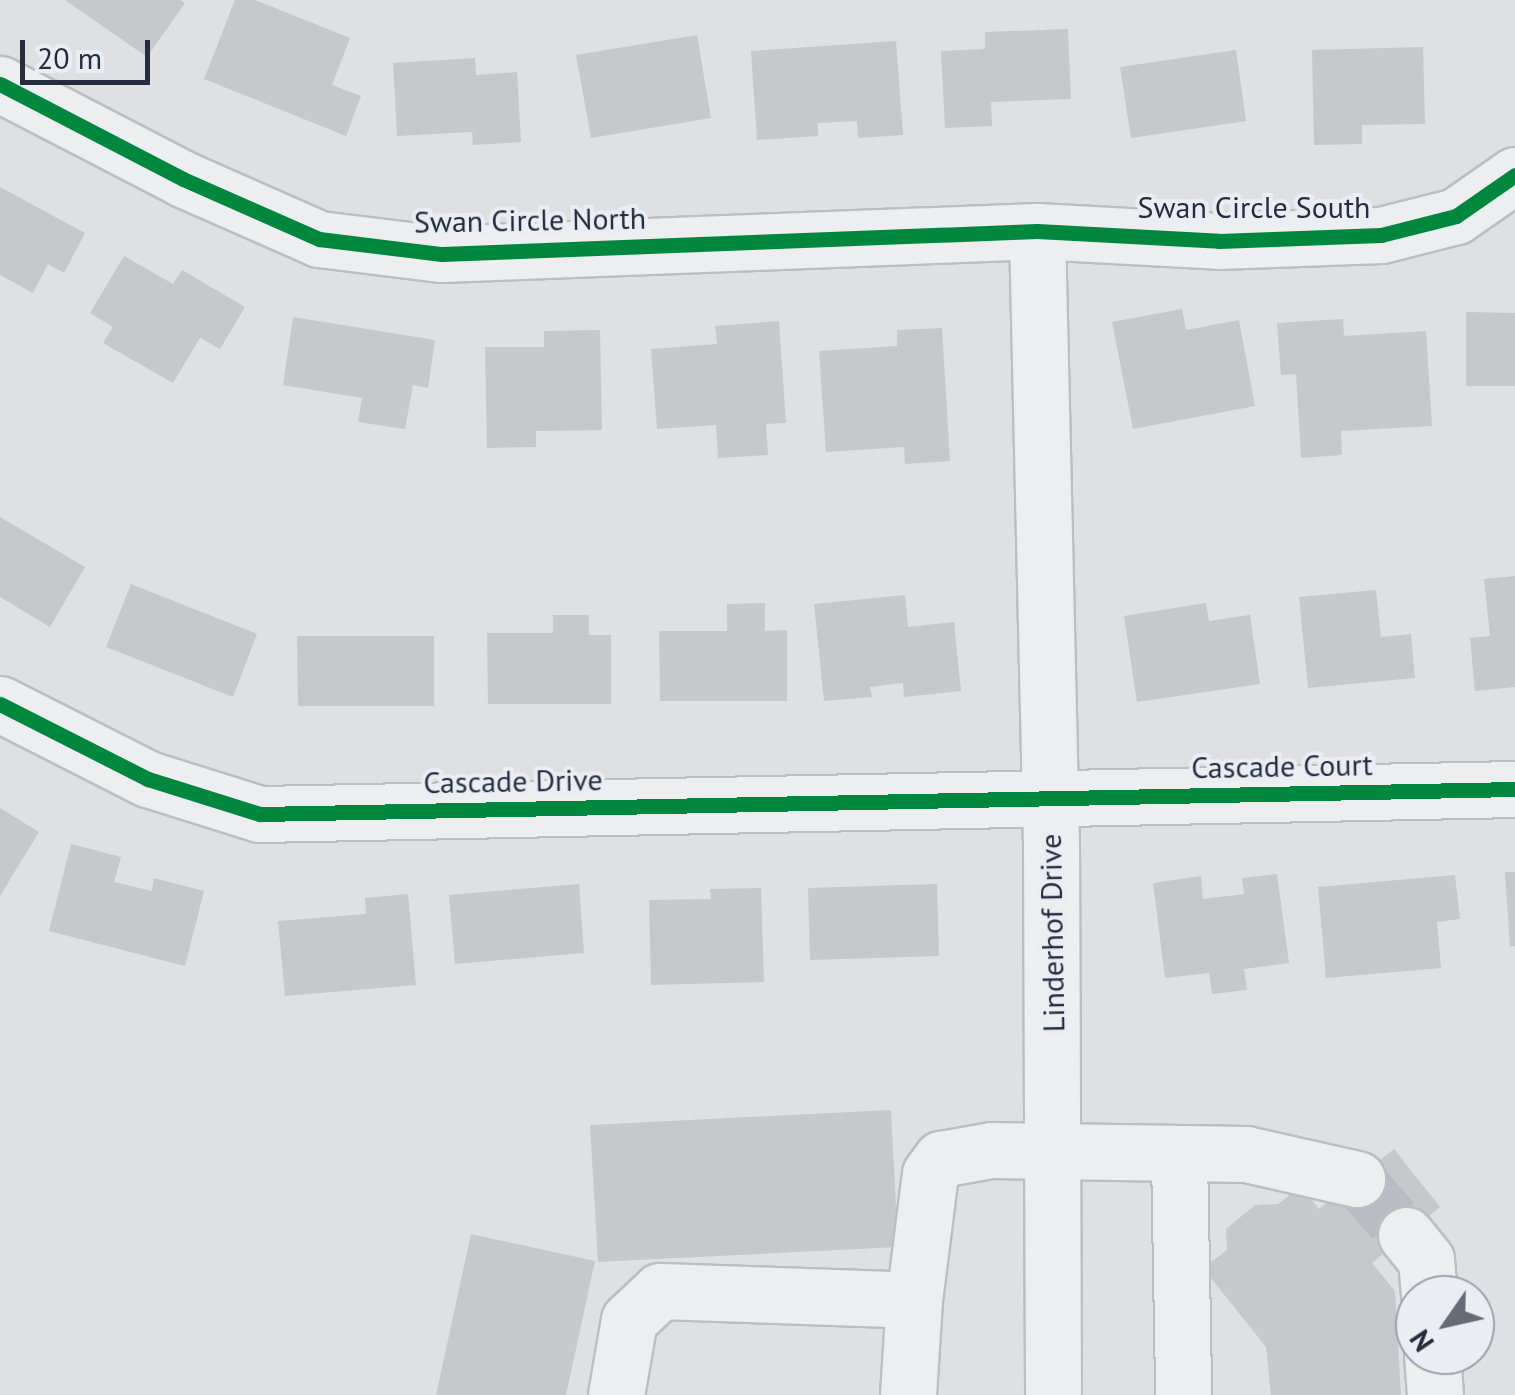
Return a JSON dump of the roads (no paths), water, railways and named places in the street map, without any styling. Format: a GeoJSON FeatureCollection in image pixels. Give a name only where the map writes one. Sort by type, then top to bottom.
{"type":"FeatureCollection","features":[{"type":"Feature","properties":{"kind":"street","name":"Swan Circle North"},"geometry":{"type":"LineString","coordinates":[[0,84],[183,180],[319,238],[442,254],[1037,232]]}},
{"type":"Feature","properties":{"kind":"street","name":"Swan Circle South"},"geometry":{"type":"LineString","coordinates":[[1037,232],[1219,241],[1381,235],[1456,216],[1515,175]]}},
{"type":"Feature","properties":{"kind":"street","name":"Linderhof Drive"},"geometry":{"type":"LineString","coordinates":[[1037,232],[1055,1153],[1053,1395]]}},
{"type":"Feature","properties":{"kind":"street","name":"Cascade Drive"},"geometry":{"type":"LineString","coordinates":[[0,704],[148,780],[260,814],[1050,796]]}},
{"type":"Feature","properties":{"kind":"street","name":"Cascade Court"},"geometry":{"type":"LineString","coordinates":[[1050,796],[1515,789]]}},
{"type":"Feature","properties":{"kind":"street"},"geometry":{"type":"LineString","coordinates":[[908,1395],[914,1300],[934,1163],[991,1150],[1179,1155],[1293,1160],[1357,1180]]}},
{"type":"Feature","properties":{"kind":"street"},"geometry":{"type":"LineString","coordinates":[[1179,1155],[1183,1395]]}},
{"type":"Feature","properties":{"kind":"street"},"geometry":{"type":"LineString","coordinates":[[1406,1235],[1426,1260],[1427,1275]]}},
{"type":"Feature","properties":{"kind":"street"},"geometry":{"type":"LineString","coordinates":[[616,1395],[629,1320],[660,1291],[914,1300]]}},
{"type":"Feature","properties":{"kind":"tunnel"},"geometry":{"type":"LineString","coordinates":[[1357,1179],[1406,1235]]}}]}
